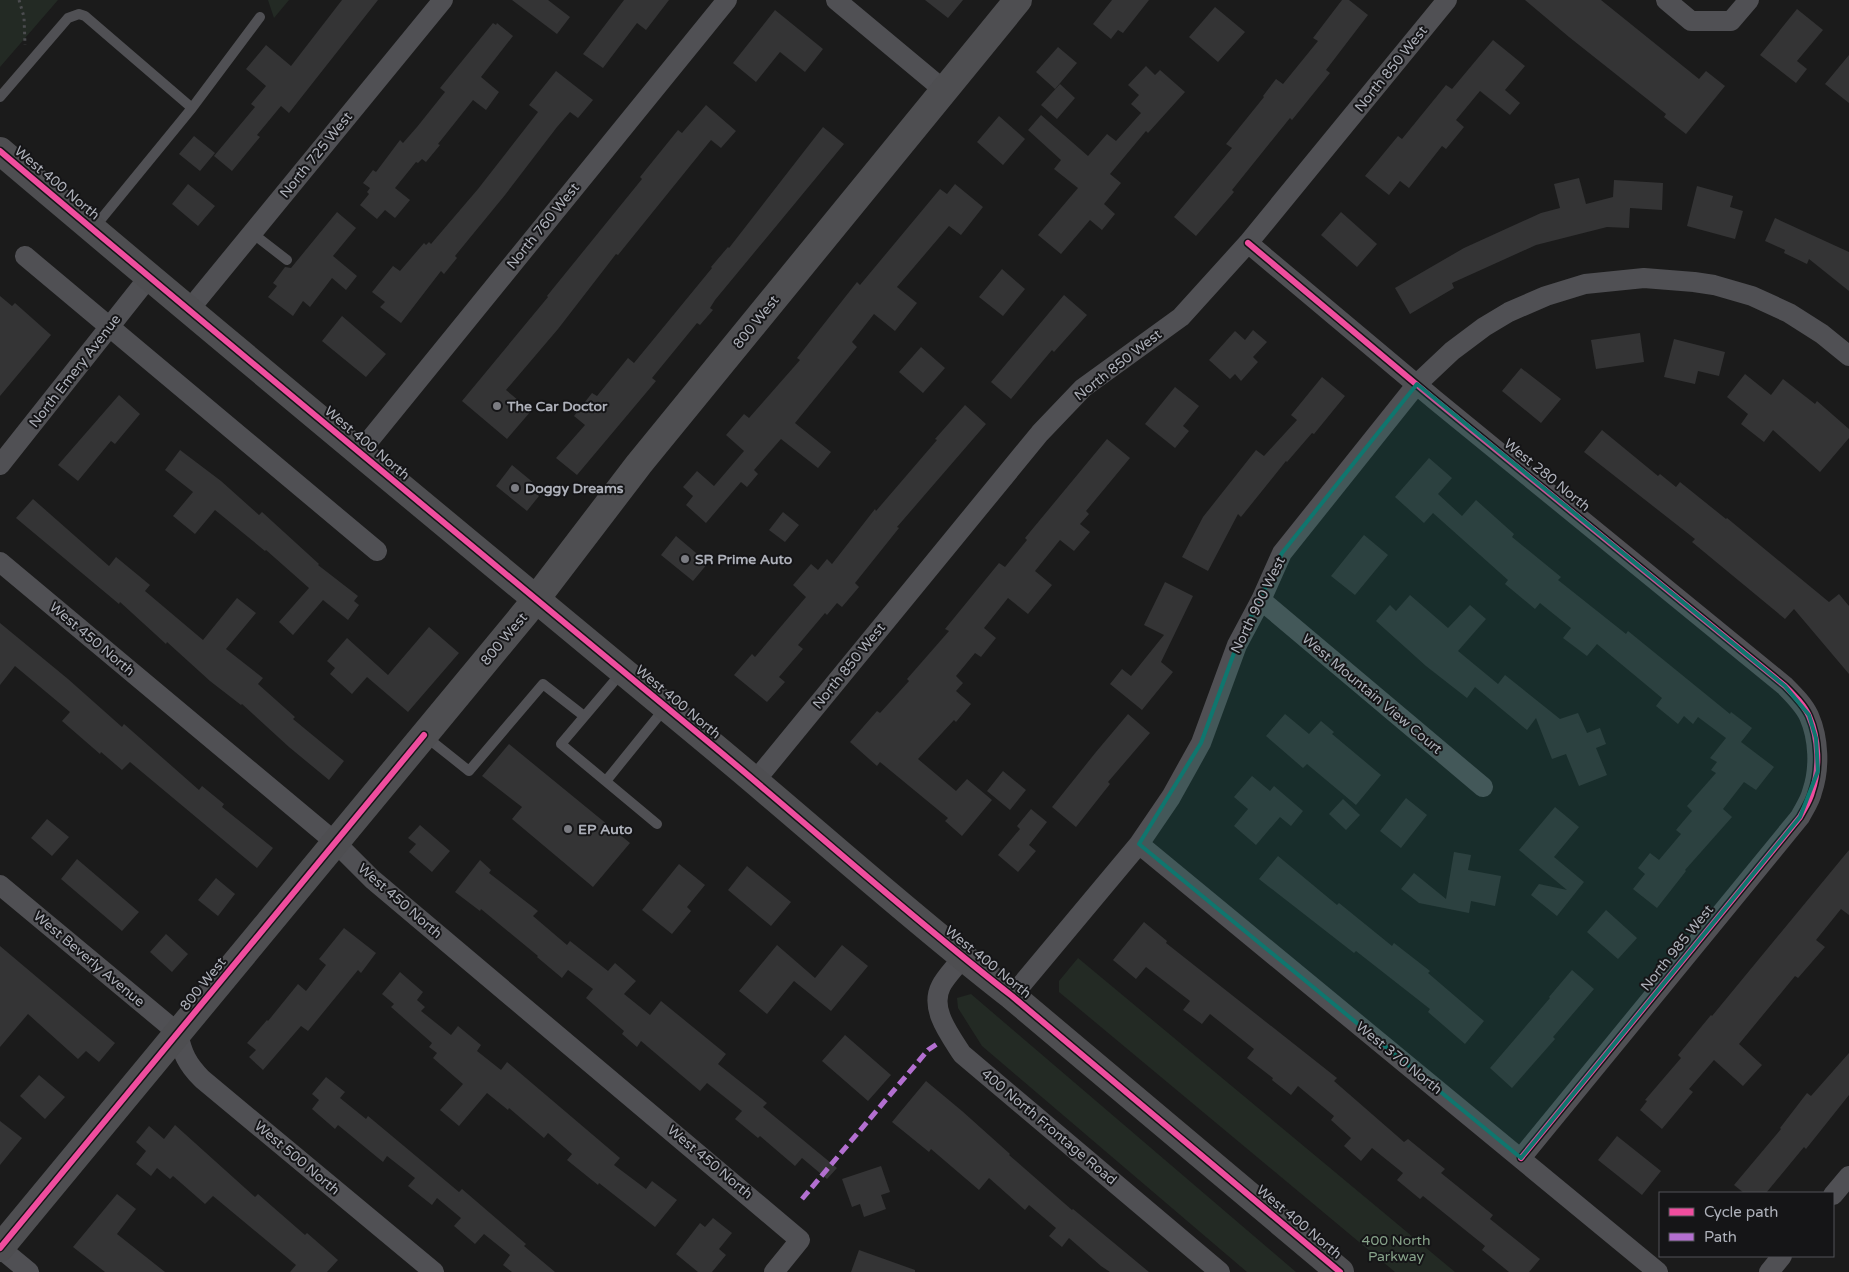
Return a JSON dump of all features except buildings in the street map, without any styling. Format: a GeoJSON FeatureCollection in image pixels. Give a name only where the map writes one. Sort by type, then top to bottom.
{"type":"FeatureCollection","features":[{"type":"Feature","properties":{"kind":"main road","name":"800 West"},"geometry":{"type":"LineString","coordinates":[[0,1248],[536,600],[639,464],[1018,0]]}},
{"type":"Feature","properties":{"kind":"main road","name":"West 400 North"},"geometry":{"type":"LineString","coordinates":[[0,151],[359,453],[755,781],[962,958],[1012,996],[1340,1272]]}},
{"type":"Feature","properties":{"kind":"street","name":"North 725 West"},"geometry":{"type":"LineString","coordinates":[[189,310],[442,0]]}},
{"type":"Feature","properties":{"kind":"street","name":"North 760 West"},"geometry":{"type":"LineString","coordinates":[[359,453],[727,0]]}},
{"type":"Feature","properties":{"kind":"street"},"geometry":{"type":"LineString","coordinates":[[836,0],[945,91]]}},
{"type":"Feature","properties":{"kind":"street","name":"North 850 West"},"geometry":{"type":"LineString","coordinates":[[755,781],[1040,433],[1083,388],[1181,317],[1248,243],[1447,0]]}},
{"type":"Feature","properties":{"kind":"street"},"geometry":{"type":"LineString","coordinates":[[1666,0],[1692,21],[1731,21],[1749,0]]}},
{"type":"Feature","properties":{"kind":"street","name":"West 280 North"},"geometry":{"type":"LineString","coordinates":[[1248,243],[1785,686],[1809,716],[1816,738]]}},
{"type":"Feature","properties":{"kind":"street"},"geometry":{"type":"LineString","coordinates":[[25,256],[377,551]]}},
{"type":"Feature","properties":{"kind":"street","name":"North Emery Avenue"},"geometry":{"type":"LineString","coordinates":[[0,465],[149,277]]}},
{"type":"Feature","properties":{"kind":"street","name":"North 900 West"},"geometry":{"type":"LineString","coordinates":[[1012,996],[1139,844],[1171,798],[1201,743],[1237,645],[1261,600],[1282,553],[1417,384],[1452,351],[1484,327],[1509,312],[1546,296],[1585,284],[1644,278],[1714,285],[1752,296],[1789,313],[1822,334],[1849,356]]}},
{"type":"Feature","properties":{"kind":"street","name":"West 450 North"},"geometry":{"type":"LineString","coordinates":[[0,562],[335,842],[372,880],[800,1240],[774,1272]]}},
{"type":"Feature","properties":{"kind":"street","name":"West Mountain View Court"},"geometry":{"type":"LineString","coordinates":[[1261,600],[1484,787]]}},
{"type":"Feature","properties":{"kind":"street","name":"North 985 West"},"geometry":{"type":"LineString","coordinates":[[1521,1158],[1800,817],[1812,794],[1818,771],[1816,738]]}},
{"type":"Feature","properties":{"kind":"street","name":"West 370 North"},"geometry":{"type":"LineString","coordinates":[[1139,844],[1658,1272]]}},
{"type":"Feature","properties":{"kind":"street","name":"West Beverly Avenue"},"geometry":{"type":"LineString","coordinates":[[0,885],[178,1033]]}},
{"type":"Feature","properties":{"kind":"street","name":"400 North Frontage Road"},"geometry":{"type":"LineString","coordinates":[[962,958],[940,987],[937,1009],[950,1036],[962,1054],[1220,1272]]}},
{"type":"Feature","properties":{"kind":"street","name":"West 500 North"},"geometry":{"type":"LineString","coordinates":[[178,1033],[181,1051],[192,1069],[202,1079],[434,1272]]}},
{"type":"Feature","properties":{"kind":"street"},"geometry":{"type":"LineString","coordinates":[[1834,1194],[1849,1176]]}},
{"type":"Feature","properties":{"kind":"street"},"geometry":{"type":"LineString","coordinates":[[0,1248],[29,1272]]}},
{"type":"Feature","properties":{"kind":"street"},"geometry":{"type":"LineString","coordinates":[[1769,1272],[1781,1257]]}},
{"type":"Feature","properties":{"kind":"lane"},"geometry":{"type":"LineString","coordinates":[[0,97],[68,18],[79,14],[85,16],[192,108]]}},
{"type":"Feature","properties":{"kind":"lane"},"geometry":{"type":"LineString","coordinates":[[93,230],[192,108],[260,17]]}},
{"type":"Feature","properties":{"kind":"lane"},"geometry":{"type":"LineString","coordinates":[[252,233],[287,260]]}},
{"type":"Feature","properties":{"kind":"lane"},"geometry":{"type":"LineString","coordinates":[[622,672],[561,744],[657,824]]}},
{"type":"Feature","properties":{"kind":"lane"},"geometry":{"type":"LineString","coordinates":[[424,735],[469,771],[543,684],[584,716]]}},
{"type":"Feature","properties":{"kind":"lane"},"geometry":{"type":"LineString","coordinates":[[606,781],[665,707]]}},
{"type":"Feature","properties":{"kind":"path"},"geometry":{"type":"LineString","coordinates":[[19,0],[24,17],[25,50]]}},
{"type":"Feature","properties":{"kind":"highlighted area"},"geometry":{"type":"Polygon","coordinates":[[[1417,384],[1785,686],[1809,715],[1816,738],[1818,771],[1800,817],[1521,1158],[1139,844],[1201,743],[1237,645],[1282,553],[1417,384]]]}},
{"type":"Feature","properties":{"kind":"green space"},"geometry":{"type":"Polygon","coordinates":[[[0,0],[58,0],[0,67],[0,0]]]}},
{"type":"Feature","properties":{"kind":"green space"},"geometry":{"type":"Polygon","coordinates":[[[268,0],[289,0],[274,18],[268,0]]]}},
{"type":"Feature","properties":{"kind":"green space","name":"400 North Parkway"},"geometry":{"type":"Polygon","coordinates":[[[1078,958],[1455,1272],[1395,1272],[1059,992],[1059,981],[1078,958]]]}},
{"type":"Feature","properties":{"kind":"green space"},"geometry":{"type":"Polygon","coordinates":[[[971,994],[1296,1272],[1247,1272],[982,1046],[958,1008],[957,998],[971,994]]]}},
{"type":"Feature","properties":{"kind":"marked path"},"geometry":{"type":"LineString","coordinates":[[802,1199],[928,1050],[940,1042]]}},
{"type":"Feature","properties":{"kind":"cycle path"},"geometry":{"type":"LineString","coordinates":[[0,151],[1340,1272]]}},
{"type":"Feature","properties":{"kind":"cycle path"},"geometry":{"type":"LineString","coordinates":[[1248,243],[1435,400],[1785,686],[1804,708],[1815,734],[1817,754],[1815,783],[1800,817],[1521,1158]]}},
{"type":"Feature","properties":{"kind":"cycle path"},"geometry":{"type":"LineString","coordinates":[[0,1248],[424,735]]}},
{"type":"Feature","properties":{"kind":"place","name":"The Car Doctor"},"geometry":{"type":"Point","coordinates":[497,406]}},
{"type":"Feature","properties":{"kind":"place","name":"Doggy Dreams"},"geometry":{"type":"Point","coordinates":[515,488]}},
{"type":"Feature","properties":{"kind":"place","name":"SR Prime Auto"},"geometry":{"type":"Point","coordinates":[685,559]}},
{"type":"Feature","properties":{"kind":"place","name":"EP Auto"},"geometry":{"type":"Point","coordinates":[568,829]}}]}
